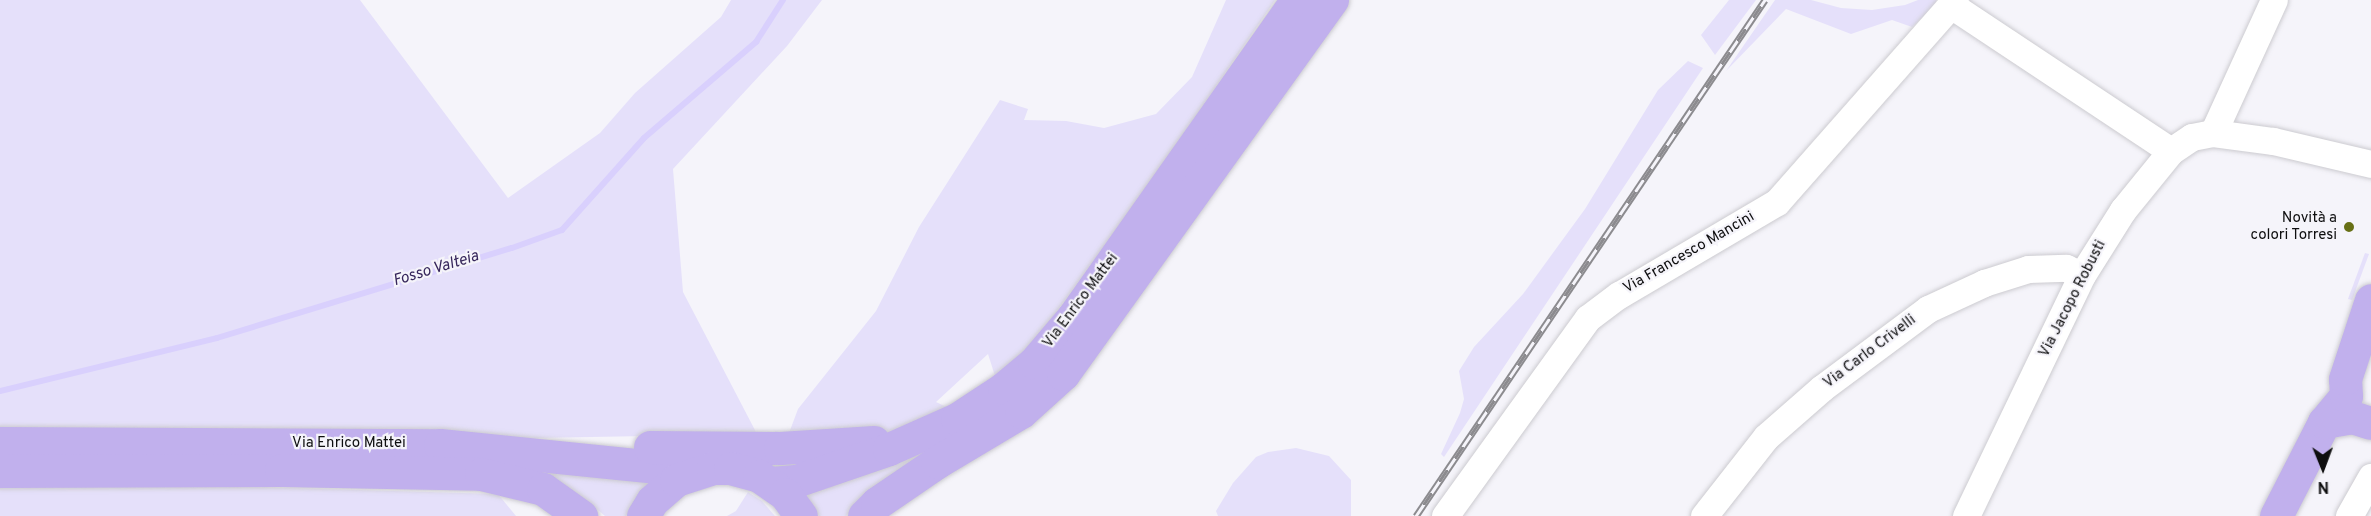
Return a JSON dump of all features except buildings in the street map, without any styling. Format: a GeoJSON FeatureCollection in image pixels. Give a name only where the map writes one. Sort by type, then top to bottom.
{"type":"FeatureCollection","features":[{"type":"Feature","properties":{"kind":"main road","name":"Via Enrico Mattei"},"geometry":{"type":"LineString","coordinates":[[750,469],[796,481],[915,438],[957,419],[1004,388],[1034,363],[1072,317],[1297,0]]}},
{"type":"Feature","properties":{"kind":"main road","name":"Via Enrico Mattei"},"geometry":{"type":"LineString","coordinates":[[864,516],[877,503],[937,462],[1021,412],[1064,374],[1332,0]]}},
{"type":"Feature","properties":{"kind":"main road"},"geometry":{"type":"LineString","coordinates":[[2370,423],[2355,379],[2360,331],[2371,300]]}},
{"type":"Feature","properties":{"kind":"main road"},"geometry":{"type":"LineString","coordinates":[[2276,516],[2324,422],[2355,379]]}},
{"type":"Feature","properties":{"kind":"main road"},"geometry":{"type":"LineString","coordinates":[[2324,422],[2352,417],[2370,423]]}},
{"type":"Feature","properties":{"kind":"main road"},"geometry":{"type":"LineString","coordinates":[[643,516],[663,489],[697,471],[750,469],[780,448],[915,438]]}},
{"type":"Feature","properties":{"kind":"main road","name":"Via Enrico Mattei"},"geometry":{"type":"LineString","coordinates":[[0,443],[440,445],[565,460],[697,471]]}},
{"type":"Feature","properties":{"kind":"main road"},"geometry":{"type":"LineString","coordinates":[[440,445],[750,469],[784,494],[801,516]]}},
{"type":"Feature","properties":{"kind":"main road","name":"Via Enrico Mattei"},"geometry":{"type":"LineString","coordinates":[[0,471],[281,470],[481,474],[543,489],[581,516]]}},
{"type":"Feature","properties":{"kind":"street"},"geometry":{"type":"LineString","coordinates":[[2213,133],[2274,0]]}},
{"type":"Feature","properties":{"kind":"street","name":"Via Francesco Mancini"},"geometry":{"type":"LineString","coordinates":[[1445,516],[1588,318],[1619,294],[1777,202],[1953,3],[2171,151]]}},
{"type":"Feature","properties":{"kind":"street","name":"Via Jacopo Robusti"},"geometry":{"type":"LineString","coordinates":[[1966,516],[2082,275],[2123,210],[2171,151],[2192,137],[2213,133],[2273,141],[2371,164]]}},
{"type":"Feature","properties":{"kind":"street","name":"Via Carlo Crivelli"},"geometry":{"type":"LineString","coordinates":[[1704,516],[1766,437],[1822,388],[1928,309],[1984,283],[2028,268],[2066,268],[2082,275]]}},
{"type":"Feature","properties":{"kind":"street"},"geometry":{"type":"LineString","coordinates":[[2349,516],[2371,477]]}},
{"type":"Feature","properties":{"kind":"shaded area"},"geometry":{"type":"Polygon","coordinates":[[[0,0],[360,0],[508,198],[600,133],[635,93],[721,17],[731,0],[822,0],[787,46],[673,169],[683,292],[757,434],[432,440],[0,437],[0,0]]]}},
{"type":"Feature","properties":{"kind":"shaded area"},"geometry":{"type":"Polygon","coordinates":[[[1226,0],[1275,0],[1162,165],[1052,318],[1020,357],[995,376],[988,354],[936,402],[951,409],[881,435],[789,433],[798,409],[876,311],[919,227],[1000,100],[1028,109],[1024,120],[1066,121],[1104,128],[1156,114],[1192,77],[1226,0]]]}},
{"type":"Feature","properties":{"kind":"shaded area"},"geometry":{"type":"Polygon","coordinates":[[[1729,0],[1756,0],[1715,55],[1701,35],[1729,0]]]}},
{"type":"Feature","properties":{"kind":"shaded area"},"geometry":{"type":"Polygon","coordinates":[[[1775,0],[1811,0],[1841,8],[1872,10],[1905,5],[1918,0],[1936,0],[1936,4],[1912,27],[1892,20],[1851,34],[1786,9],[1726,71],[1775,0]]]}},
{"type":"Feature","properties":{"kind":"shaded area"},"geometry":{"type":"Polygon","coordinates":[[[1688,61],[1703,68],[1444,457],[1441,454],[1464,399],[1459,371],[1474,347],[1523,294],[1585,209],[1658,90],[1688,61]]]}},
{"type":"Feature","properties":{"kind":"shaded area"},"geometry":{"type":"Polygon","coordinates":[[[2365,253],[2369,254],[2352,300],[2348,299],[2365,253]]]}},
{"type":"Feature","properties":{"kind":"shaded area"},"geometry":{"type":"Polygon","coordinates":[[[939,445],[867,494],[846,516],[819,516],[804,490],[939,445]]]}},
{"type":"Feature","properties":{"kind":"shaded area"},"geometry":{"type":"Polygon","coordinates":[[[1296,448],[1329,456],[1351,480],[1351,516],[1218,516],[1216,511],[1233,483],[1256,457],[1268,452],[1296,448]]]}},
{"type":"Feature","properties":{"kind":"shaded area"},"geometry":{"type":"Polygon","coordinates":[[[532,465],[653,480],[633,503],[626,516],[605,516],[585,499],[532,465]]]}},
{"type":"Feature","properties":{"kind":"shaded area"},"geometry":{"type":"Polygon","coordinates":[[[0,486],[216,486],[498,494],[516,516],[0,516],[0,486]]]}},
{"type":"Feature","properties":{"kind":"shaded area"},"geometry":{"type":"Polygon","coordinates":[[[748,492],[762,501],[775,516],[727,516],[736,511],[748,492]]]}},
{"type":"Feature","properties":{"kind":"waterway","name":"Fosso Valteia"},"geometry":{"type":"LineString","coordinates":[[0,391],[217,338],[512,248],[562,230],[644,138],[756,42],[783,0]]}},
{"type":"Feature","properties":{"kind":"railway"},"geometry":{"type":"LineString","coordinates":[[1416,516],[1765,0]]}},
{"type":"Feature","properties":{"kind":"place","name":"Novità a colori Torresi"},"geometry":{"type":"Point","coordinates":[2349,227]}}]}
